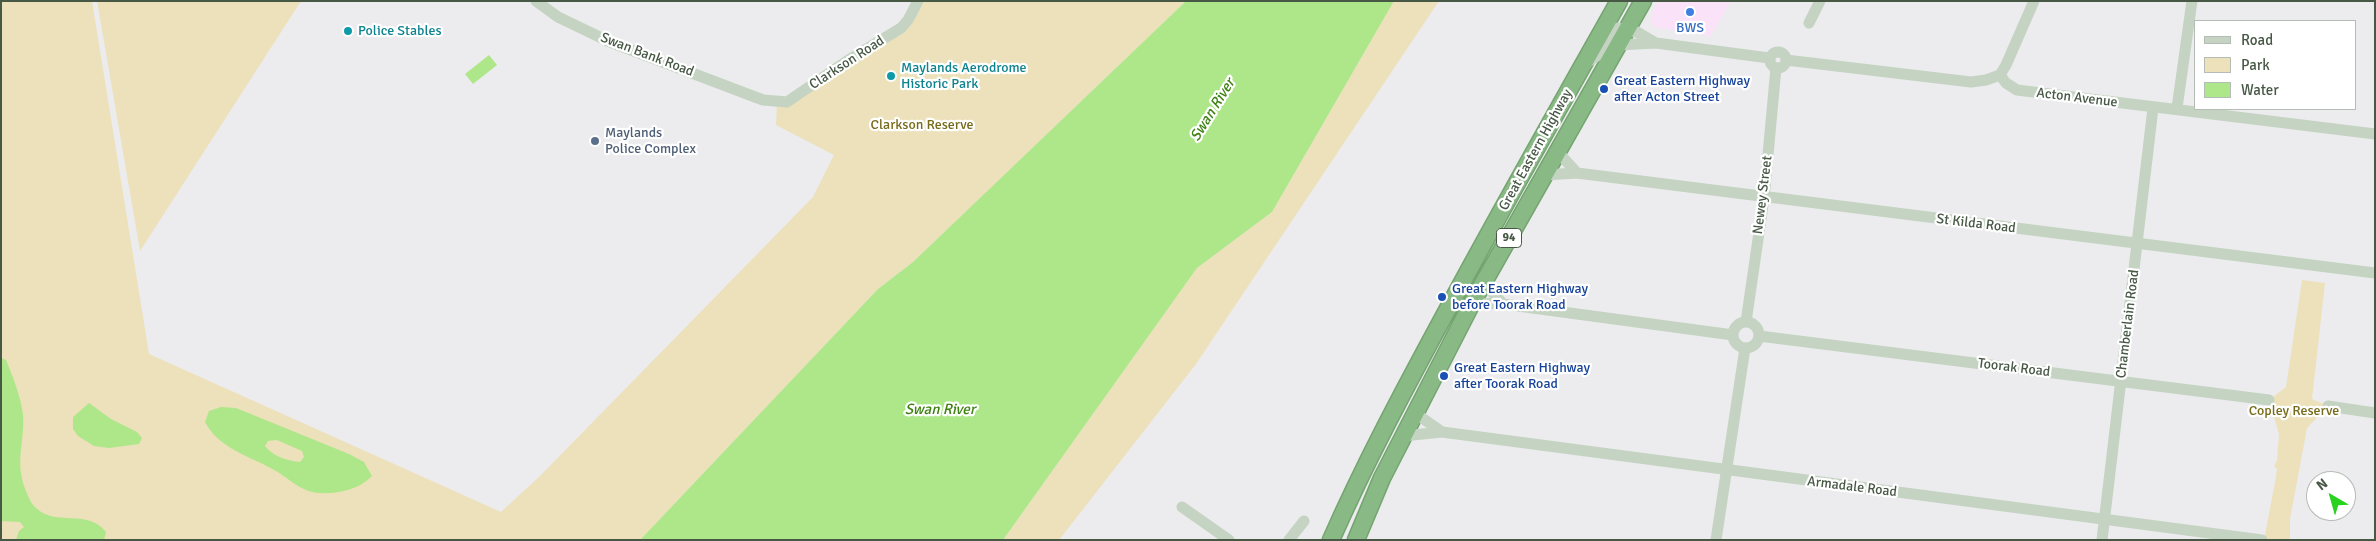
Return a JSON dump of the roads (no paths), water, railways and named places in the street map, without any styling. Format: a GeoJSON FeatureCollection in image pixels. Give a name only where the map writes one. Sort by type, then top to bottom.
{"type":"FeatureCollection","features":[{"type":"Feature","properties":{"kind":"highway","name":"Great Eastern Highway"},"geometry":{"type":"LineString","coordinates":[[1331,540],[1351,494],[1407,384],[1478,252],[1619,1]]}},
{"type":"Feature","properties":{"kind":"highway","name":"Great Eastern Highway"},"geometry":{"type":"LineString","coordinates":[[1356,539],[1403,436],[1472,303],[1643,1]]}},
{"type":"Feature","properties":{"kind":"street","name":"Swan Bank Road"},"geometry":{"type":"LineString","coordinates":[[536,1],[558,17],[610,42],[763,100]]}},
{"type":"Feature","properties":{"kind":"street","name":"Clarkson Road"},"geometry":{"type":"LineString","coordinates":[[763,100],[787,102],[847,60],[901,28],[908,20],[918,1]]}},
{"type":"Feature","properties":{"kind":"street"},"geometry":{"type":"LineString","coordinates":[[1810,23],[1820,1]]}},
{"type":"Feature","properties":{"kind":"street"},"geometry":{"type":"LineString","coordinates":[[1786,60],[1971,82],[1986,80],[2002,72],[2034,1]]}},
{"type":"Feature","properties":{"kind":"street"},"geometry":{"type":"LineString","coordinates":[[2178,105],[2192,1]]}},
{"type":"Feature","properties":{"kind":"street"},"geometry":{"type":"LineString","coordinates":[[1584,64],[1598,56],[1614,31],[1618,28],[1637,32],[1656,43]]}},
{"type":"Feature","properties":{"kind":"street"},"geometry":{"type":"LineString","coordinates":[[1618,45],[1656,43],[1769,58]]}},
{"type":"Feature","properties":{"kind":"street"},"geometry":{"type":"LineString","coordinates":[[1777,51],[1785,56],[1786,60],[1783,67],[1776,68],[1770,64],[1769,58],[1772,53],[1777,51]]}},
{"type":"Feature","properties":{"kind":"street","name":"Newey Street"},"geometry":{"type":"LineString","coordinates":[[1746,322],[1764,198],[1776,68]]}},
{"type":"Feature","properties":{"kind":"street","name":"Acton Avenue"},"geometry":{"type":"LineString","coordinates":[[2002,72],[2028,85],[2194,107]]}},
{"type":"Feature","properties":{"kind":"street","name":"Acton Avenue"},"geometry":{"type":"LineString","coordinates":[[2002,72],[2006,83],[2017,90],[2153,108],[2194,104]]}},
{"type":"Feature","properties":{"kind":"street","name":"Chamberlain Road"},"geometry":{"type":"LineString","coordinates":[[2102,540],[2153,108]]}},
{"type":"Feature","properties":{"kind":"street","name":"Acton Avenue"},"geometry":{"type":"LineString","coordinates":[[2212,110],[2375,134]]}},
{"type":"Feature","properties":{"kind":"street"},"geometry":{"type":"LineString","coordinates":[[2244,110],[2375,126]]}},
{"type":"Feature","properties":{"kind":"street"},"geometry":{"type":"LineString","coordinates":[[1558,152],[1578,173]]}},
{"type":"Feature","properties":{"kind":"street","name":"St Kilda Road"},"geometry":{"type":"LineString","coordinates":[[1544,175],[1578,173],[1764,198],[2375,273]]}},
{"type":"Feature","properties":{"kind":"street"},"geometry":{"type":"LineString","coordinates":[[1486,279],[1493,293],[1503,304]]}},
{"type":"Feature","properties":{"kind":"street"},"geometry":{"type":"LineString","coordinates":[[1472,303],[1503,304],[1733,335]]}},
{"type":"Feature","properties":{"kind":"street"},"geometry":{"type":"LineString","coordinates":[[1746,322],[1758,329],[1759,336],[1753,347],[1746,348],[1735,342],[1733,335],[1739,324],[1746,322]]}},
{"type":"Feature","properties":{"kind":"street","name":"Toorak Road"},"geometry":{"type":"LineString","coordinates":[[1759,336],[2269,400]]}},
{"type":"Feature","properties":{"kind":"street"},"geometry":{"type":"LineString","coordinates":[[1716,540],[1746,348]]}},
{"type":"Feature","properties":{"kind":"street"},"geometry":{"type":"LineString","coordinates":[[2328,406],[2375,413]]}},
{"type":"Feature","properties":{"kind":"street","name":"Armadale Road"},"geometry":{"type":"LineString","coordinates":[[1415,413],[1442,432]]}},
{"type":"Feature","properties":{"kind":"street","name":"Armadale Road"},"geometry":{"type":"LineString","coordinates":[[1403,436],[1442,432],[1726,471],[2105,518],[2262,540]]}},
{"type":"Feature","properties":{"kind":"street"},"geometry":{"type":"LineString","coordinates":[[1182,507],[1229,540]]}},
{"type":"Feature","properties":{"kind":"street"},"geometry":{"type":"LineString","coordinates":[[1289,540],[1304,521]]}},
{"type":"Feature","properties":{"kind":"water","name":"Swan River"},"geometry":{"type":"Polygon","coordinates":[[[1186,1],[1394,1],[1272,212],[1197,268],[1003,540],[640,540],[878,289],[913,262],[1186,1]]]}},
{"type":"Feature","properties":{"kind":"water"},"geometry":{"type":"Polygon","coordinates":[[[489,55],[497,65],[473,84],[465,74],[489,55]]]}},
{"type":"Feature","properties":{"kind":"water"},"geometry":{"type":"Polygon","coordinates":[[[1,358],[6,360],[22,408],[23,425],[20,462],[23,481],[31,502],[44,514],[62,518],[81,519],[98,525],[106,532],[104,540],[16,540],[19,531],[24,527],[20,522],[1,521],[1,358]]]}},
{"type":"Feature","properties":{"kind":"water"},"geometry":{"type":"Polygon","coordinates":[[[89,403],[111,419],[137,432],[142,438],[139,444],[109,448],[94,446],[78,436],[73,429],[73,417],[89,403]]]}},
{"type":"Feature","properties":{"kind":"water"},"geometry":{"type":"Polygon","coordinates":[[[221,407],[236,408],[349,454],[364,462],[372,476],[361,485],[340,492],[319,493],[307,490],[276,471],[231,448],[219,439],[205,422],[209,411],[221,407]],[[277,440],[268,441],[265,446],[276,455],[300,462],[304,457],[302,451],[277,440]]]}},
{"type":"Feature","properties":{"kind":"place","name":"BWS"},"geometry":{"type":"Point","coordinates":[1690,12]}},
{"type":"Feature","properties":{"kind":"place","name":"Police Stables"},"geometry":{"type":"Point","coordinates":[348,31]}},
{"type":"Feature","properties":{"kind":"place","name":"Maylands Aerodrome Historic Park"},"geometry":{"type":"Point","coordinates":[891,76]}},
{"type":"Feature","properties":{"kind":"place","name":"Great Eastern Highway after Acton Street"},"geometry":{"type":"Point","coordinates":[1604,89]}},
{"type":"Feature","properties":{"kind":"place","name":"Maylands Police Complex"},"geometry":{"type":"Point","coordinates":[595,141]}},
{"type":"Feature","properties":{"kind":"place","name":"Great Eastern Highway before Toorak Road"},"geometry":{"type":"Point","coordinates":[1442,297]}},
{"type":"Feature","properties":{"kind":"place","name":"Great Eastern Highway after Toorak Road"},"geometry":{"type":"Point","coordinates":[1444,376]}},
{"type":"Feature","properties":{"kind":"park label","name":"Clarkson Reserve"},"geometry":{"type":"Point","coordinates":[922,125]}},
{"type":"Feature","properties":{"kind":"park label","name":"Copley Reserve"},"geometry":{"type":"Point","coordinates":[2294,411]}}]}
